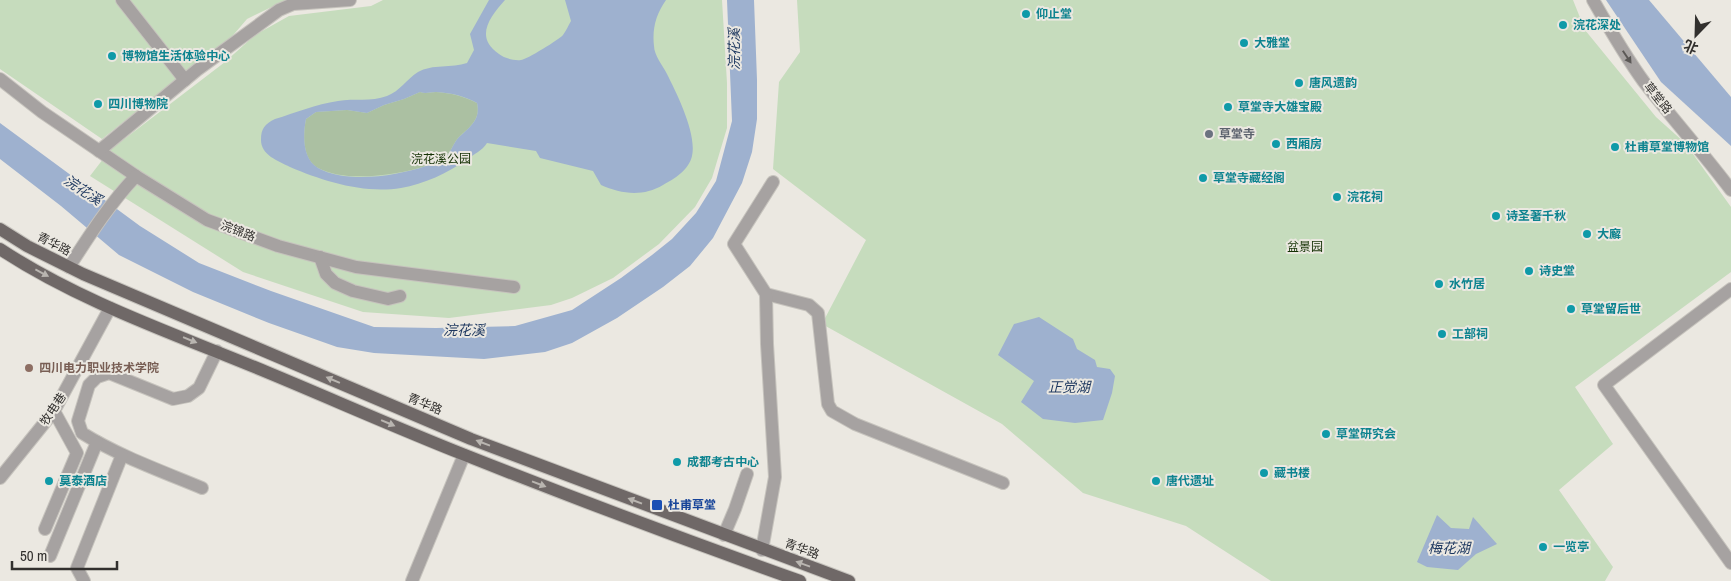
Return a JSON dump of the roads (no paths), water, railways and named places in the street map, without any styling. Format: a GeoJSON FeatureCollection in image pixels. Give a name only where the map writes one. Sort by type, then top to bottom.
{"type":"FeatureCollection","features":[{"type":"Feature","properties":{"kind":"main road","name":"青华路"},"geometry":{"type":"LineString","coordinates":[[0,229],[27,246],[69,267],[471,439],[762,550],[849,581]]}},
{"type":"Feature","properties":{"kind":"main road"},"geometry":{"type":"LineString","coordinates":[[0,249],[19,261],[110,308],[464,455],[670,534],[800,581]]}},
{"type":"Feature","properties":{"kind":"street"},"geometry":{"type":"LineString","coordinates":[[122,0],[185,80]]}},
{"type":"Feature","properties":{"kind":"street"},"geometry":{"type":"LineString","coordinates":[[99,151],[185,80],[279,10],[293,4],[350,0]]}},
{"type":"Feature","properties":{"kind":"street","name":"草堂路"},"geometry":{"type":"LineString","coordinates":[[1593,0],[1618,44],[1643,81],[1731,190]]}},
{"type":"Feature","properties":{"kind":"street","name":"浣锦路"},"geometry":{"type":"LineString","coordinates":[[0,79],[42,112],[99,151],[208,220],[278,246],[356,267],[514,287]]}},
{"type":"Feature","properties":{"kind":"street"},"geometry":{"type":"LineString","coordinates":[[69,267],[84,244],[136,176]]}},
{"type":"Feature","properties":{"kind":"street"},"geometry":{"type":"LineString","coordinates":[[762,550],[775,477],[766,294],[734,244],[773,182]]}},
{"type":"Feature","properties":{"kind":"street"},"geometry":{"type":"LineString","coordinates":[[320,257],[326,274],[335,283],[353,291],[388,299],[400,296]]}},
{"type":"Feature","properties":{"kind":"street"},"geometry":{"type":"LineString","coordinates":[[1731,288],[1604,385],[1731,563]]}},
{"type":"Feature","properties":{"kind":"street"},"geometry":{"type":"LineString","coordinates":[[766,294],[810,305],[818,313],[828,404],[832,412],[855,424],[1003,483]]}},
{"type":"Feature","properties":{"kind":"street","name":"牧电巷"},"geometry":{"type":"LineString","coordinates":[[0,478],[54,411],[110,308]]}},
{"type":"Feature","properties":{"kind":"street"},"geometry":{"type":"LineString","coordinates":[[202,488],[122,455],[82,433],[78,421],[89,385],[97,377],[109,373],[173,399],[188,396],[198,388],[217,351]]}},
{"type":"Feature","properties":{"kind":"street"},"geometry":{"type":"LineString","coordinates":[[45,529],[77,453],[54,411]]}},
{"type":"Feature","properties":{"kind":"street"},"geometry":{"type":"LineString","coordinates":[[50,556],[98,442]]}},
{"type":"Feature","properties":{"kind":"street"},"geometry":{"type":"LineString","coordinates":[[84,581],[77,568],[122,455]]}},
{"type":"Feature","properties":{"kind":"street"},"geometry":{"type":"LineString","coordinates":[[412,581],[464,455]]}},
{"type":"Feature","properties":{"kind":"street"},"geometry":{"type":"LineString","coordinates":[[724,535],[747,474]]}},
{"type":"Feature","properties":{"kind":"water"},"geometry":{"type":"Polygon","coordinates":[[[489,0],[505,0],[490,20],[486,34],[487,41],[491,47],[506,58],[521,60],[543,49],[563,35],[571,21],[565,0],[666,0],[656,22],[654,49],[676,92],[689,126],[693,147],[688,166],[676,177],[655,189],[632,193],[601,185],[593,171],[540,158],[536,151],[487,143],[459,165],[427,181],[401,188],[372,189],[344,185],[316,177],[280,162],[264,150],[261,140],[263,129],[275,119],[330,102],[381,98],[396,91],[418,72],[436,67],[467,63],[474,50],[470,34],[489,0]],[[420,92],[367,113],[347,110],[316,112],[306,119],[305,125],[304,139],[309,159],[318,168],[330,173],[343,176],[372,177],[414,170],[444,159],[457,139],[474,122],[478,109],[477,103],[453,94],[420,92]]]}},
{"type":"Feature","properties":{"kind":"water","name":"浣花溪"},"geometry":{"type":"Polygon","coordinates":[[[727,0],[754,0],[757,119],[752,152],[742,183],[713,238],[690,266],[617,318],[572,343],[545,352],[484,359],[374,353],[337,347],[269,323],[193,292],[119,255],[61,206],[0,159],[0,123],[140,226],[199,263],[271,291],[374,327],[515,326],[572,310],[652,255],[672,239],[696,213],[716,181],[732,121],[727,0]]]}},
{"type":"Feature","properties":{"kind":"water"},"geometry":{"type":"Polygon","coordinates":[[[1606,0],[1649,0],[1731,97],[1731,146],[1661,82],[1606,0]]]}},
{"type":"Feature","properties":{"kind":"water","name":"正觉湖"},"geometry":{"type":"Polygon","coordinates":[[[1039,317],[1073,339],[1077,349],[1095,360],[1097,367],[1110,369],[1115,376],[1112,393],[1103,420],[1075,423],[1043,419],[1021,402],[1034,381],[998,355],[1014,324],[1039,317]]]}},
{"type":"Feature","properties":{"kind":"water","name":"梅花湖"},"geometry":{"type":"Polygon","coordinates":[[[1437,515],[1451,528],[1469,529],[1473,517],[1497,544],[1476,554],[1458,570],[1427,567],[1417,562],[1437,515]]]}},
{"type":"Feature","properties":{"kind":"place","name":"仰止堂"},"geometry":{"type":"Point","coordinates":[1026,14]}},
{"type":"Feature","properties":{"kind":"place","name":"浣花深处"},"geometry":{"type":"Point","coordinates":[1563,25]}},
{"type":"Feature","properties":{"kind":"place","name":"大雅堂"},"geometry":{"type":"Point","coordinates":[1244,43]}},
{"type":"Feature","properties":{"kind":"place","name":"博物馆生活体验中心"},"geometry":{"type":"Point","coordinates":[112,56]}},
{"type":"Feature","properties":{"kind":"place","name":"唐风遗韵"},"geometry":{"type":"Point","coordinates":[1299,83]}},
{"type":"Feature","properties":{"kind":"place","name":"四川博物院"},"geometry":{"type":"Point","coordinates":[98,104]}},
{"type":"Feature","properties":{"kind":"place","name":"草堂寺大雄宝殿"},"geometry":{"type":"Point","coordinates":[1228,107]}},
{"type":"Feature","properties":{"kind":"place","name":"草堂寺"},"geometry":{"type":"Point","coordinates":[1209,134]}},
{"type":"Feature","properties":{"kind":"place","name":"西厢房"},"geometry":{"type":"Point","coordinates":[1276,144]}},
{"type":"Feature","properties":{"kind":"place","name":"杜甫草堂博物馆"},"geometry":{"type":"Point","coordinates":[1615,147]}},
{"type":"Feature","properties":{"kind":"place","name":"草堂寺藏经阁"},"geometry":{"type":"Point","coordinates":[1203,178]}},
{"type":"Feature","properties":{"kind":"place","name":"浣花祠"},"geometry":{"type":"Point","coordinates":[1337,197]}},
{"type":"Feature","properties":{"kind":"place","name":"诗圣著千秋"},"geometry":{"type":"Point","coordinates":[1496,216]}},
{"type":"Feature","properties":{"kind":"place","name":"大廨"},"geometry":{"type":"Point","coordinates":[1587,234]}},
{"type":"Feature","properties":{"kind":"place","name":"诗史堂"},"geometry":{"type":"Point","coordinates":[1529,271]}},
{"type":"Feature","properties":{"kind":"place","name":"水竹居"},"geometry":{"type":"Point","coordinates":[1439,284]}},
{"type":"Feature","properties":{"kind":"place","name":"草堂留后世"},"geometry":{"type":"Point","coordinates":[1571,309]}},
{"type":"Feature","properties":{"kind":"place","name":"工部祠"},"geometry":{"type":"Point","coordinates":[1442,334]}},
{"type":"Feature","properties":{"kind":"place","name":"四川电力职业技术学院"},"geometry":{"type":"Point","coordinates":[29,368]}},
{"type":"Feature","properties":{"kind":"place","name":"草堂研究会"},"geometry":{"type":"Point","coordinates":[1326,434]}},
{"type":"Feature","properties":{"kind":"place","name":"成都考古中心"},"geometry":{"type":"Point","coordinates":[677,462]}},
{"type":"Feature","properties":{"kind":"place","name":"藏书楼"},"geometry":{"type":"Point","coordinates":[1264,473]}},
{"type":"Feature","properties":{"kind":"place","name":"莫泰酒店"},"geometry":{"type":"Point","coordinates":[49,481]}},
{"type":"Feature","properties":{"kind":"place","name":"唐代遗址"},"geometry":{"type":"Point","coordinates":[1156,481]}},
{"type":"Feature","properties":{"kind":"place","name":"杜甫草堂"},"geometry":{"type":"Point","coordinates":[657,505]}},
{"type":"Feature","properties":{"kind":"place","name":"一览亭"},"geometry":{"type":"Point","coordinates":[1543,547]}},
{"type":"Feature","properties":{"kind":"park label","name":"浣花溪公园"},"geometry":{"type":"Point","coordinates":[441,159]}},
{"type":"Feature","properties":{"kind":"park label","name":"盆景园"},"geometry":{"type":"Point","coordinates":[1305,247]}}]}
